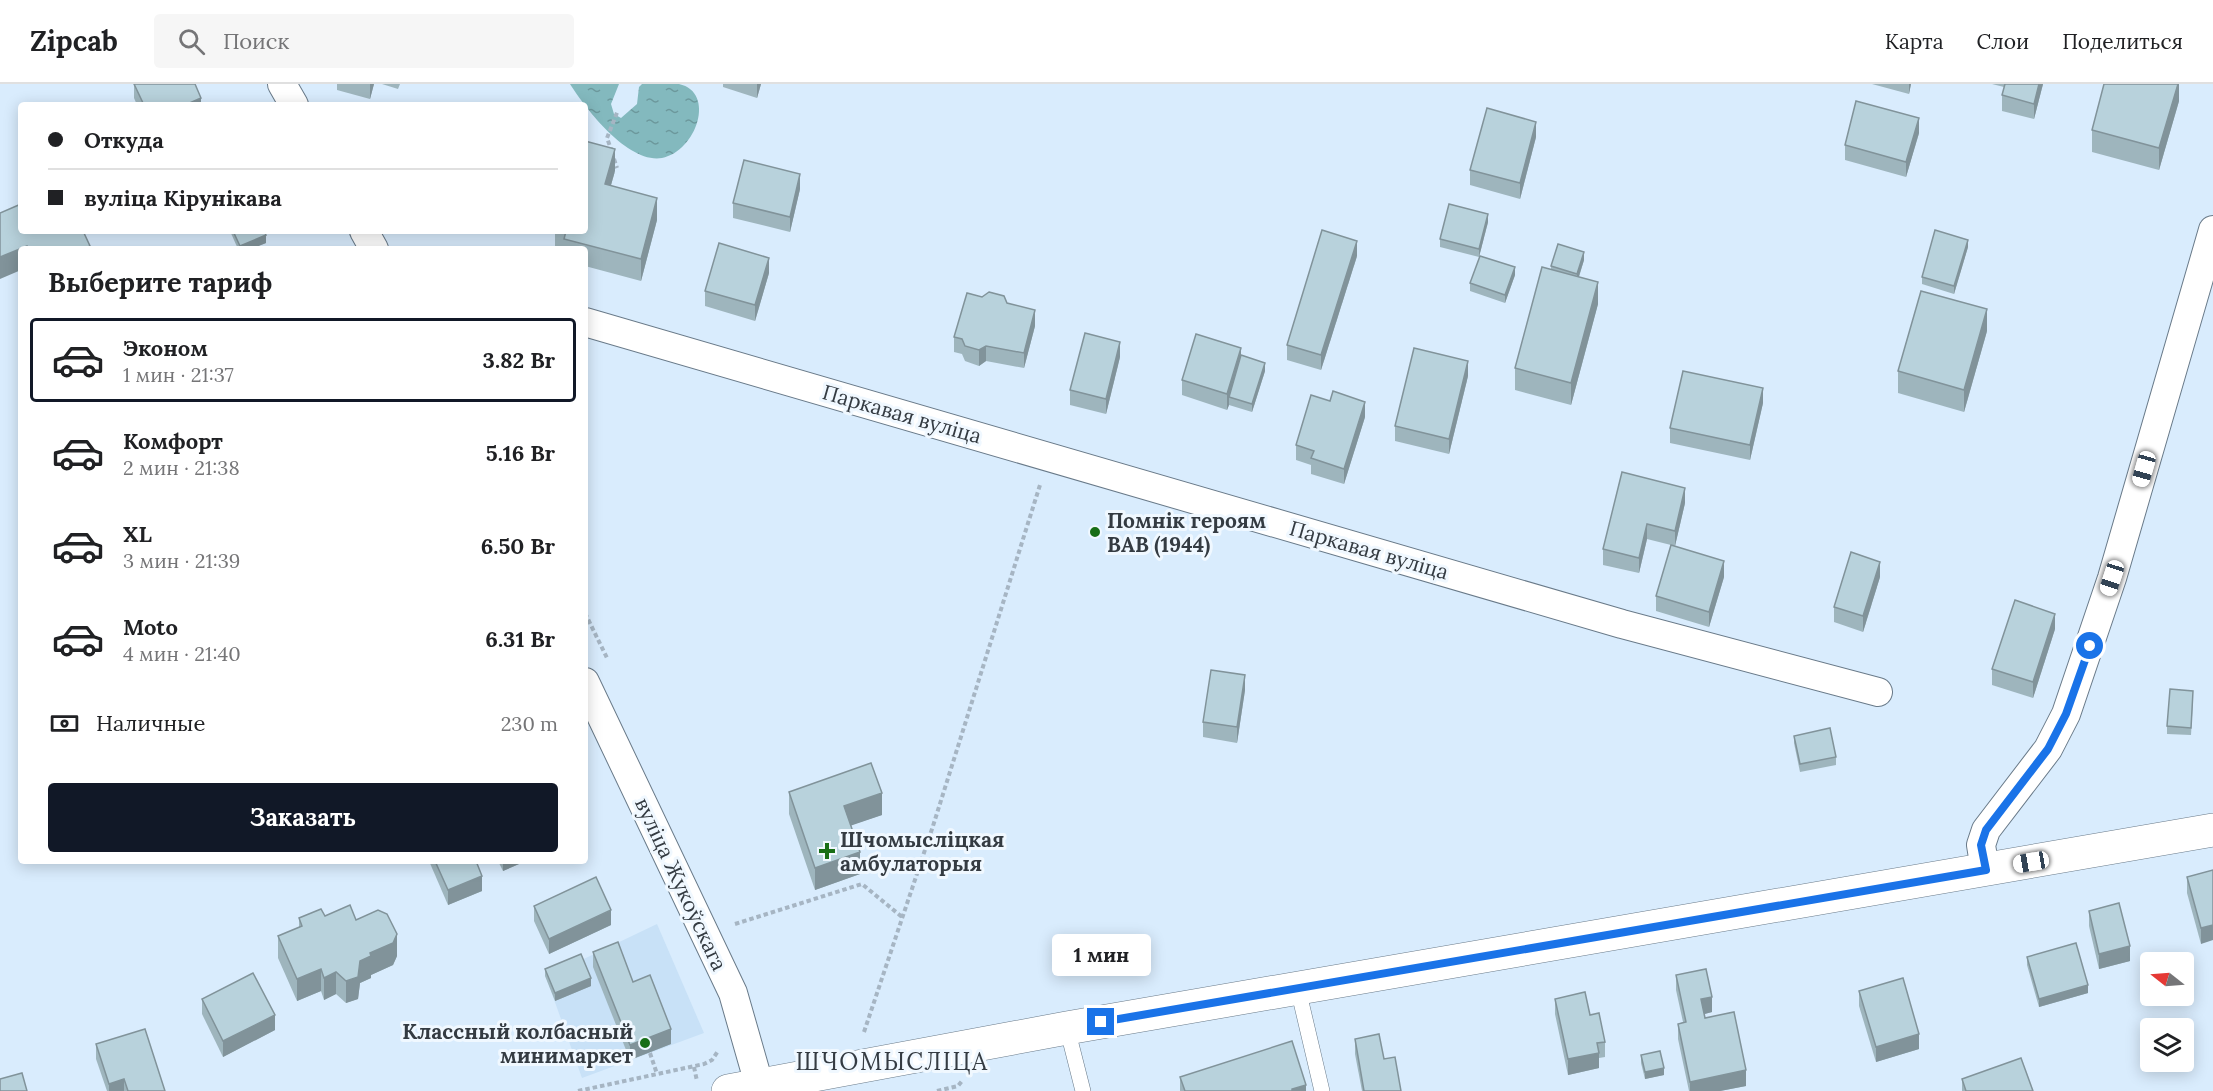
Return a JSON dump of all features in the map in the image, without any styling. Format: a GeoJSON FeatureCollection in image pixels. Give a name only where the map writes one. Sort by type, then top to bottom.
{"type":"FeatureCollection","features":[{"type":"Feature","properties":{"kind":"street"},"geometry":{"type":"LineString","coordinates":[[282,84],[292,102]]}},
{"type":"Feature","properties":{"kind":"street"},"geometry":{"type":"LineString","coordinates":[[1986,870],[1981,845],[1986,830],[2048,749],[2066,714],[2083,668],[2112,578],[2213,230]]}},
{"type":"Feature","properties":{"kind":"street","name":"Паркавая вуліца"},"geometry":{"type":"LineString","coordinates":[[588,323],[1622,624],[1878,692]]}},
{"type":"Feature","properties":{"kind":"street","name":"вуліца Жукоўскага"},"geometry":{"type":"LineString","coordinates":[[588,688],[733,993],[749,1089]]}},
{"type":"Feature","properties":{"kind":"street"},"geometry":{"type":"LineString","coordinates":[[749,1089],[1067,1028],[2213,830]]}},
{"type":"Feature","properties":{"kind":"lane"},"geometry":{"type":"LineString","coordinates":[[1298,989],[1322,1091]]}},
{"type":"Feature","properties":{"kind":"lane"},"geometry":{"type":"LineString","coordinates":[[1067,1028],[1083,1091]]}},
{"type":"Feature","properties":{"kind":"path"},"geometry":{"type":"LineString","coordinates":[[617,168],[608,138],[618,110]]}},
{"type":"Feature","properties":{"kind":"path"},"geometry":{"type":"LineString","coordinates":[[861,1041],[1049,457]]}},
{"type":"Feature","properties":{"kind":"path"},"geometry":{"type":"LineString","coordinates":[[729,926],[862,884],[902,917]]}},
{"type":"Feature","properties":{"kind":"path"},"geometry":{"type":"LineString","coordinates":[[650,1053],[657,1074]]}},
{"type":"Feature","properties":{"kind":"path"},"geometry":{"type":"LineString","coordinates":[[578,1091],[694,1067]]}},
{"type":"Feature","properties":{"kind":"path"},"geometry":{"type":"LineString","coordinates":[[937,1091],[958,1086]]}},
{"type":"Feature","properties":{"kind":"shaded area"},"geometry":{"type":"Polygon","coordinates":[[[657,924],[704,1033],[582,1078],[546,977],[657,924]]]}},
{"type":"Feature","properties":{"kind":"water"},"geometry":{"type":"Polygon","coordinates":[[[570,84],[619,84],[611,104],[614,114],[621,118],[637,104],[639,87],[642,84],[679,84],[690,89],[697,98],[698,121],[685,145],[662,158],[649,158],[622,144],[588,109],[588,102],[583,102],[570,84]]]}},
{"type":"Feature","properties":{"kind":"building"},"geometry":{"type":"Polygon","coordinates":[[[134,84],[195,84],[201,98],[192,102],[143,102],[134,84]]]}},
{"type":"Feature","properties":{"kind":"building"},"geometry":{"type":"Polygon","coordinates":[[[2005,84],[2039,84],[2034,104],[2002,95],[2005,84]]]}},
{"type":"Feature","properties":{"kind":"building"},"geometry":{"type":"Polygon","coordinates":[[[2104,84],[2178,84],[2159,148],[2092,130],[2104,84]]]}},
{"type":"Feature","properties":{"kind":"building"},"geometry":{"type":"Polygon","coordinates":[[[1856,101],[1919,118],[1906,162],[1845,145],[1856,101]]]}},
{"type":"Feature","properties":{"kind":"building"},"geometry":{"type":"Polygon","coordinates":[[[1487,108],[1536,122],[1520,183],[1470,170],[1487,108]]]}},
{"type":"Feature","properties":{"kind":"building"},"geometry":{"type":"Polygon","coordinates":[[[588,142],[615,149],[605,184],[657,198],[641,259],[564,239],[565,234],[588,234],[588,142]]]}},
{"type":"Feature","properties":{"kind":"building"},"geometry":{"type":"Polygon","coordinates":[[[744,160],[800,174],[790,217],[733,203],[744,160]]]}},
{"type":"Feature","properties":{"kind":"building"},"geometry":{"type":"Polygon","coordinates":[[[1449,204],[1488,214],[1479,249],[1440,239],[1449,204]]]}},
{"type":"Feature","properties":{"kind":"building"},"geometry":{"type":"Polygon","coordinates":[[[18,205],[18,234],[84,234],[90,246],[18,246],[18,250],[0,257],[0,213],[18,205]]]}},
{"type":"Feature","properties":{"kind":"building"},"geometry":{"type":"Polygon","coordinates":[[[1322,230],[1357,241],[1321,355],[1287,345],[1322,230]]]}},
{"type":"Feature","properties":{"kind":"building"},"geometry":{"type":"Polygon","coordinates":[[[1935,230],[1968,240],[1954,286],[1922,277],[1935,230]]]}},
{"type":"Feature","properties":{"kind":"building"},"geometry":{"type":"Polygon","coordinates":[[[234,234],[266,235],[240,246],[234,234]]]}},
{"type":"Feature","properties":{"kind":"building"},"geometry":{"type":"Polygon","coordinates":[[[719,243],[769,258],[755,305],[705,291],[719,243]]]}},
{"type":"Feature","properties":{"kind":"building"},"geometry":{"type":"Polygon","coordinates":[[[1558,244],[1584,252],[1577,274],[1551,266],[1558,244]]]}},
{"type":"Feature","properties":{"kind":"building"},"geometry":{"type":"Polygon","coordinates":[[[1480,256],[1515,267],[1505,295],[1470,283],[1480,256]]]}},
{"type":"Feature","properties":{"kind":"building"},"geometry":{"type":"Polygon","coordinates":[[[1542,267],[1598,282],[1571,383],[1515,368],[1542,267]]]}},
{"type":"Feature","properties":{"kind":"building"},"geometry":{"type":"Polygon","coordinates":[[[1921,291],[1987,309],[1964,390],[1898,371],[1921,291]]]}},
{"type":"Feature","properties":{"kind":"building"},"geometry":{"type":"Polygon","coordinates":[[[989,292],[1004,296],[1007,303],[1035,310],[1024,353],[986,346],[979,350],[965,346],[962,339],[954,337],[967,293],[982,297],[989,292]]]}},
{"type":"Feature","properties":{"kind":"building"},"geometry":{"type":"Polygon","coordinates":[[[1085,333],[1120,342],[1106,399],[1070,390],[1085,333]]]}},
{"type":"Feature","properties":{"kind":"building"},"geometry":{"type":"Polygon","coordinates":[[[1196,334],[1241,348],[1227,394],[1182,380],[1196,334]]]}},
{"type":"Feature","properties":{"kind":"building"},"geometry":{"type":"Polygon","coordinates":[[[1414,348],[1468,361],[1449,439],[1395,426],[1414,348]]]}},
{"type":"Feature","properties":{"kind":"building"},"geometry":{"type":"Polygon","coordinates":[[[1241,355],[1265,363],[1252,404],[1229,397],[1241,355]]]}},
{"type":"Feature","properties":{"kind":"building"},"geometry":{"type":"Polygon","coordinates":[[[1683,371],[1763,388],[1750,445],[1670,428],[1683,371]]]}},
{"type":"Feature","properties":{"kind":"building"},"geometry":{"type":"Polygon","coordinates":[[[1333,391],[1365,402],[1344,469],[1311,458],[1314,451],[1296,445],[1311,395],[1330,401],[1333,391]]]}},
{"type":"Feature","properties":{"kind":"building"},"geometry":{"type":"Polygon","coordinates":[[[1622,472],[1685,488],[1675,531],[1647,524],[1639,558],[1603,549],[1622,472]]]}},
{"type":"Feature","properties":{"kind":"building"},"geometry":{"type":"Polygon","coordinates":[[[1671,545],[1724,561],[1709,612],[1656,596],[1671,545]]]}},
{"type":"Feature","properties":{"kind":"building"},"geometry":{"type":"Polygon","coordinates":[[[1851,552],[1880,562],[1863,616],[1834,607],[1851,552]]]}},
{"type":"Feature","properties":{"kind":"building"},"geometry":{"type":"Polygon","coordinates":[[[2015,600],[2055,614],[2033,682],[1992,669],[2015,600]]]}},
{"type":"Feature","properties":{"kind":"building"},"geometry":{"type":"Polygon","coordinates":[[[1211,670],[1245,675],[1237,727],[1203,722],[1211,670]]]}},
{"type":"Feature","properties":{"kind":"building"},"geometry":{"type":"Polygon","coordinates":[[[2170,689],[2193,691],[2191,728],[2167,726],[2170,689]]]}},
{"type":"Feature","properties":{"kind":"building"},"geometry":{"type":"Polygon","coordinates":[[[1830,728],[1836,757],[1800,764],[1794,736],[1830,728]]]}},
{"type":"Feature","properties":{"kind":"building"},"geometry":{"type":"Polygon","coordinates":[[[871,763],[882,793],[844,806],[860,852],[815,868],[789,792],[871,763]]]}},
{"type":"Feature","properties":{"kind":"building"},"geometry":{"type":"Polygon","coordinates":[[[436,864],[477,864],[482,876],[448,890],[436,864]]]}},
{"type":"Feature","properties":{"kind":"building"},"geometry":{"type":"Polygon","coordinates":[[[2213,870],[2213,925],[2201,928],[2187,877],[2213,870]]]}},
{"type":"Feature","properties":{"kind":"building"},"geometry":{"type":"Polygon","coordinates":[[[596,877],[611,910],[549,939],[534,906],[596,877]]]}},
{"type":"Feature","properties":{"kind":"building"},"geometry":{"type":"Polygon","coordinates":[[[2119,903],[2130,946],[2099,954],[2089,911],[2119,903]]]}},
{"type":"Feature","properties":{"kind":"building"},"geometry":{"type":"Polygon","coordinates":[[[350,905],[356,920],[378,910],[387,914],[397,934],[393,943],[370,953],[371,956],[360,961],[358,977],[346,981],[336,972],[324,978],[321,969],[297,979],[278,936],[302,926],[299,918],[321,909],[325,916],[350,905]]]}},
{"type":"Feature","properties":{"kind":"building"},"geometry":{"type":"Polygon","coordinates":[[[618,942],[633,982],[650,975],[671,1029],[630,1045],[593,952],[618,942]]]}},
{"type":"Feature","properties":{"kind":"building"},"geometry":{"type":"Polygon","coordinates":[[[2076,943],[2088,985],[2039,999],[2027,957],[2076,943]]]}},
{"type":"Feature","properties":{"kind":"building"},"geometry":{"type":"Polygon","coordinates":[[[581,954],[591,978],[555,993],[545,969],[581,954]]]}},
{"type":"Feature","properties":{"kind":"building"},"geometry":{"type":"Polygon","coordinates":[[[1706,969],[1712,997],[1701,999],[1705,1018],[1734,1012],[1746,1070],[1690,1082],[1678,1024],[1686,1022],[1676,975],[1706,969]]]}},
{"type":"Feature","properties":{"kind":"building"},"geometry":{"type":"Polygon","coordinates":[[[253,973],[275,1015],[223,1041],[202,999],[253,973]]]}},
{"type":"Feature","properties":{"kind":"building"},"geometry":{"type":"Polygon","coordinates":[[[1903,978],[1919,1034],[1876,1047],[1859,991],[1903,978]]]}},
{"type":"Feature","properties":{"kind":"building"},"geometry":{"type":"Polygon","coordinates":[[[1585,992],[1590,1015],[1599,1013],[1605,1042],[1597,1043],[1599,1053],[1568,1059],[1555,999],[1585,992]]]}},
{"type":"Feature","properties":{"kind":"building"},"geometry":{"type":"Polygon","coordinates":[[[145,1029],[165,1091],[128,1091],[124,1079],[109,1084],[96,1044],[145,1029]]]}},
{"type":"Feature","properties":{"kind":"building"},"geometry":{"type":"Polygon","coordinates":[[[1379,1034],[1384,1059],[1395,1057],[1401,1091],[1364,1091],[1355,1039],[1379,1034]]]}},
{"type":"Feature","properties":{"kind":"building"},"geometry":{"type":"Polygon","coordinates":[[[1292,1041],[1306,1085],[1292,1089],[1292,1091],[1185,1091],[1180,1077],[1292,1041]]]}},
{"type":"Feature","properties":{"kind":"building"},"geometry":{"type":"Polygon","coordinates":[[[1660,1051],[1664,1068],[1645,1072],[1641,1055],[1660,1051]]]}},
{"type":"Feature","properties":{"kind":"building"},"geometry":{"type":"Polygon","coordinates":[[[2021,1058],[2033,1091],[1966,1091],[1962,1079],[2021,1058]]]}},
{"type":"Feature","properties":{"kind":"building"},"geometry":{"type":"Polygon","coordinates":[[[22,1073],[27,1091],[0,1091],[0,1079],[22,1073]]]}},
{"type":"Feature","properties":{"kind":"place","name":"Помнік героям ВАВ (1944)"},"geometry":{"type":"Point","coordinates":[1095,532]}},
{"type":"Feature","properties":{"kind":"place","name":"Шчомысліцкая амбулаторыя"},"geometry":{"type":"Point","coordinates":[827,851]}},
{"type":"Feature","properties":{"kind":"place","name":"Классный колбасный минимаркет"},"geometry":{"type":"Point","coordinates":[645,1043]}},
{"type":"Feature","properties":{"kind":"district","name":"ШЧОМЫСЛІЦА"},"geometry":{"type":"Point","coordinates":[892,1061]}},
{"type":"Feature","properties":{"kind":"route"},"geometry":{"type":"LineString","coordinates":[[1101,1022],[1986,870],[1981,845],[1986,830],[2048,749],[2066,714],[2090,646]]}}]}
